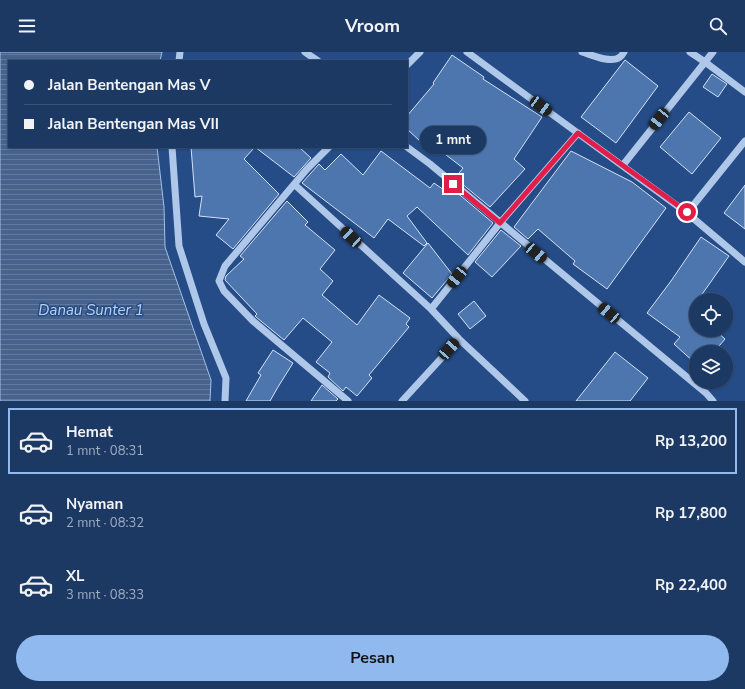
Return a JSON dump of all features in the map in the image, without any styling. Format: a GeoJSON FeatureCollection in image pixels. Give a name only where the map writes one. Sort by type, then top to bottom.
{"type":"FeatureCollection","features":[{"type":"Feature","properties":{"kind":"street"},"geometry":{"type":"LineString","coordinates":[[305,52],[317,60]]}},
{"type":"Feature","properties":{"kind":"street"},"geometry":{"type":"LineString","coordinates":[[408,64],[420,52]]}},
{"type":"Feature","properties":{"kind":"street"},"geometry":{"type":"LineString","coordinates":[[467,52],[687,212],[745,262]]}},
{"type":"Feature","properties":{"kind":"street"},"geometry":{"type":"LineString","coordinates":[[582,52],[608,60],[614,60],[620,57],[624,52]]}},
{"type":"Feature","properties":{"kind":"street"},"geometry":{"type":"LineString","coordinates":[[690,52],[745,92]]}},
{"type":"Feature","properties":{"kind":"street"},"geometry":{"type":"LineString","coordinates":[[623,165],[713,52]]}},
{"type":"Feature","properties":{"kind":"street"},"geometry":{"type":"LineString","coordinates":[[431,309],[500,223],[578,133]]}},
{"type":"Feature","properties":{"kind":"street"},"geometry":{"type":"LineString","coordinates":[[687,212],[745,141]]}},
{"type":"Feature","properties":{"kind":"street"},"geometry":{"type":"LineString","coordinates":[[172,148],[179,246],[204,324],[226,378],[225,401]]}},
{"type":"Feature","properties":{"kind":"street"},"geometry":{"type":"LineString","coordinates":[[328,148],[307,169],[225,266],[219,281],[224,291],[253,321],[348,401]]}},
{"type":"Feature","properties":{"kind":"street"},"geometry":{"type":"LineString","coordinates":[[408,148],[430,164],[706,393],[713,401]]}},
{"type":"Feature","properties":{"kind":"street"},"geometry":{"type":"LineString","coordinates":[[295,185],[431,309],[459,339],[525,401]]}},
{"type":"Feature","properties":{"kind":"street"},"geometry":{"type":"LineString","coordinates":[[402,401],[459,339]]}},
{"type":"Feature","properties":{"kind":"water","name":"Danau Sunter 1"},"geometry":{"type":"Polygon","coordinates":[[[0,52],[162,52],[160,60],[8,60],[8,148],[157,148],[164,207],[165,247],[211,380],[210,401],[0,401],[0,52]]]}},
{"type":"Feature","properties":{"kind":"building"},"geometry":{"type":"Polygon","coordinates":[[[452,55],[484,77],[483,79],[542,117],[514,159],[525,169],[490,207],[455,178],[463,168],[424,138],[421,142],[408,130],[408,115],[434,84],[433,83],[452,55]]]}},
{"type":"Feature","properties":{"kind":"building"},"geometry":{"type":"Polygon","coordinates":[[[625,60],[658,86],[616,143],[581,117],[625,60]]]}},
{"type":"Feature","properties":{"kind":"building"},"geometry":{"type":"Polygon","coordinates":[[[712,74],[727,84],[718,97],[703,87],[712,74]]]}},
{"type":"Feature","properties":{"kind":"building"},"geometry":{"type":"Polygon","coordinates":[[[689,112],[721,138],[692,174],[660,147],[689,112]]]}},
{"type":"Feature","properties":{"kind":"building"},"geometry":{"type":"Polygon","coordinates":[[[191,148],[254,148],[244,159],[279,194],[233,249],[216,235],[229,219],[199,216],[202,196],[195,197],[191,148]]]}},
{"type":"Feature","properties":{"kind":"building"},"geometry":{"type":"Polygon","coordinates":[[[256,148],[300,148],[311,158],[294,177],[256,148]]]}},
{"type":"Feature","properties":{"kind":"building"},"geometry":{"type":"Polygon","coordinates":[[[381,151],[430,188],[434,183],[444,190],[448,185],[493,223],[468,255],[417,207],[407,216],[427,243],[424,246],[388,219],[374,238],[302,183],[319,164],[325,170],[341,154],[363,175],[381,151]]]}},
{"type":"Feature","properties":{"kind":"building"},"geometry":{"type":"Polygon","coordinates":[[[571,151],[632,182],[666,208],[607,289],[573,264],[575,261],[538,229],[528,239],[514,227],[571,151]]]}},
{"type":"Feature","properties":{"kind":"building"},"geometry":{"type":"Polygon","coordinates":[[[745,185],[745,229],[724,213],[745,185]]]}},
{"type":"Feature","properties":{"kind":"building"},"geometry":{"type":"Polygon","coordinates":[[[287,201],[308,222],[305,225],[335,250],[320,269],[333,281],[322,295],[357,325],[379,295],[410,318],[406,324],[409,327],[369,375],[372,378],[357,396],[346,387],[343,391],[328,377],[330,373],[316,362],[332,342],[303,318],[284,340],[255,316],[257,314],[225,280],[226,276],[244,259],[240,256],[287,201]]]}},
{"type":"Feature","properties":{"kind":"building"},"geometry":{"type":"Polygon","coordinates":[[[501,230],[521,246],[492,277],[475,262],[501,230]]]}},
{"type":"Feature","properties":{"kind":"building"},"geometry":{"type":"Polygon","coordinates":[[[701,237],[729,256],[703,293],[689,293],[689,337],[723,337],[725,339],[720,345],[689,345],[689,358],[674,344],[680,337],[647,313],[701,237]]]}},
{"type":"Feature","properties":{"kind":"building"},"geometry":{"type":"Polygon","coordinates":[[[428,243],[452,274],[432,298],[403,273],[428,243]]]}},
{"type":"Feature","properties":{"kind":"building"},"geometry":{"type":"Polygon","coordinates":[[[474,301],[486,316],[470,329],[458,314],[474,301]]]}},
{"type":"Feature","properties":{"kind":"building"},"geometry":{"type":"Polygon","coordinates":[[[273,350],[293,363],[270,401],[246,401],[261,375],[258,373],[273,350]]]}},
{"type":"Feature","properties":{"kind":"building"},"geometry":{"type":"Polygon","coordinates":[[[615,352],[648,378],[630,401],[576,401],[615,352]]]}},
{"type":"Feature","properties":{"kind":"building"},"geometry":{"type":"Polygon","coordinates":[[[322,385],[338,399],[336,401],[311,401],[322,385]]]}},
{"type":"Feature","properties":{"kind":"route"},"geometry":{"type":"LineString","coordinates":[[453,184],[500,223],[578,133],[687,212]]}}]}
